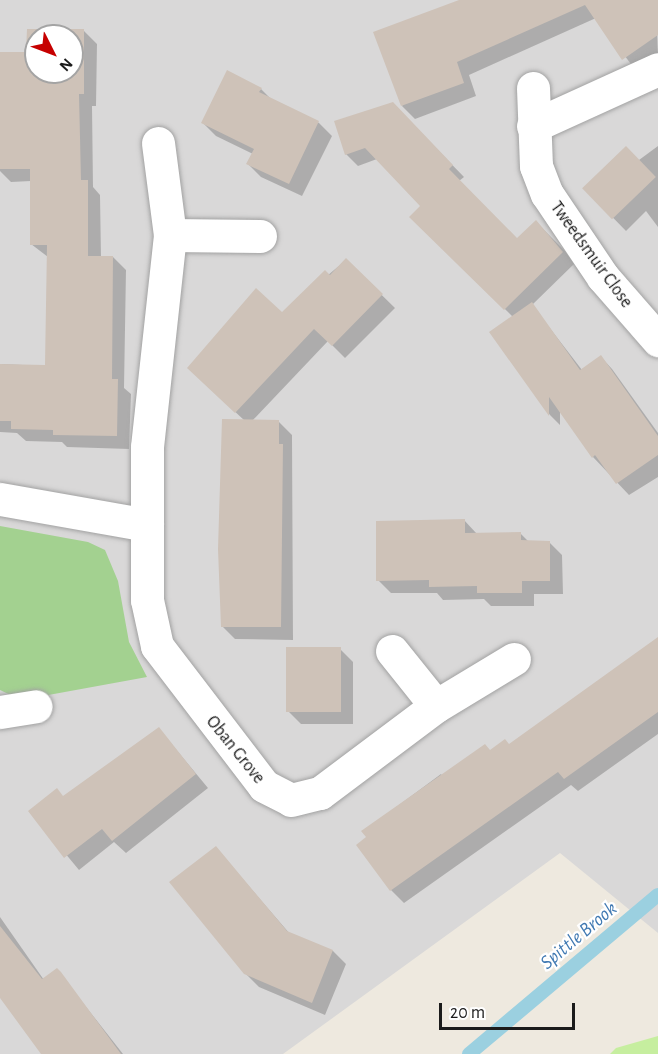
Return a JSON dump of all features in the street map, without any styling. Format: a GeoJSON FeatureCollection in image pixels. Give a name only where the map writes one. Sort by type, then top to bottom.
{"type":"FeatureCollection","features":[{"type":"Feature","properties":{"kind":"street"},"geometry":{"type":"LineString","coordinates":[[533,126],[658,69]]}},
{"type":"Feature","properties":{"kind":"street","name":"Tweedsmuir Close"},"geometry":{"type":"LineString","coordinates":[[533,88],[536,166],[563,222],[603,277],[658,340]]}},
{"type":"Feature","properties":{"kind":"street","name":"Oban Grove"},"geometry":{"type":"LineString","coordinates":[[158,143],[170,235],[147,447],[147,600],[157,646],[256,777],[277,796],[291,800],[320,793],[436,706],[514,659]]}},
{"type":"Feature","properties":{"kind":"street"},"geometry":{"type":"LineString","coordinates":[[170,235],[260,236]]}},
{"type":"Feature","properties":{"kind":"street"},"geometry":{"type":"LineString","coordinates":[[0,499],[147,525]]}},
{"type":"Feature","properties":{"kind":"street"},"geometry":{"type":"LineString","coordinates":[[392,651],[436,706]]}},
{"type":"Feature","properties":{"kind":"street"},"geometry":{"type":"LineString","coordinates":[[0,712],[36,706]]}},
{"type":"Feature","properties":{"kind":"shaded area"},"geometry":{"type":"Polygon","coordinates":[[[0,0],[658,0],[658,933],[560,853],[283,1054],[0,1054],[0,0]]]}},
{"type":"Feature","properties":{"kind":"green space"},"geometry":{"type":"Polygon","coordinates":[[[0,526],[88,542],[105,550],[118,581],[129,642],[147,677],[21,700],[0,690],[0,526]]]}},
{"type":"Feature","properties":{"kind":"green space"},"geometry":{"type":"Polygon","coordinates":[[[658,1036],[658,1054],[610,1054],[616,1048],[658,1036]]]}},
{"type":"Feature","properties":{"kind":"building"},"geometry":{"type":"Polygon","coordinates":[[[459,0],[658,0],[658,35],[622,60],[585,5],[457,62],[464,83],[401,106],[373,32],[459,0]]]}},
{"type":"Feature","properties":{"kind":"building"},"geometry":{"type":"Polygon","coordinates":[[[0,52],[24,52],[24,84],[84,84],[84,94],[79,94],[81,180],[88,180],[88,256],[113,256],[112,379],[118,379],[117,436],[53,435],[53,430],[11,429],[11,421],[0,421],[0,364],[45,365],[47,245],[30,245],[30,169],[0,169],[0,52]]]}},
{"type":"Feature","properties":{"kind":"building"},"geometry":{"type":"Polygon","coordinates":[[[227,70],[262,88],[259,92],[319,121],[289,184],[246,164],[254,149],[201,123],[227,70]]]}},
{"type":"Feature","properties":{"kind":"building"},"geometry":{"type":"Polygon","coordinates":[[[393,102],[453,165],[449,169],[517,238],[536,220],[563,252],[504,310],[409,217],[420,206],[365,148],[345,155],[334,121],[393,102]]]}},
{"type":"Feature","properties":{"kind":"building"},"geometry":{"type":"Polygon","coordinates":[[[626,146],[656,177],[612,219],[582,188],[626,146]]]}},
{"type":"Feature","properties":{"kind":"building"},"geometry":{"type":"Polygon","coordinates":[[[346,258],[383,294],[332,346],[314,329],[235,413],[187,368],[256,288],[282,312],[325,270],[330,275],[346,258]]]}},
{"type":"Feature","properties":{"kind":"building"},"geometry":{"type":"Polygon","coordinates":[[[532,302],[580,370],[601,355],[658,436],[658,455],[616,484],[595,455],[592,458],[549,397],[549,416],[489,332],[532,302]]]}},
{"type":"Feature","properties":{"kind":"building"},"geometry":{"type":"Polygon","coordinates":[[[222,419],[279,420],[279,444],[283,444],[281,627],[221,627],[218,549],[222,419]]]}},
{"type":"Feature","properties":{"kind":"building"},"geometry":{"type":"Polygon","coordinates":[[[465,519],[465,533],[521,532],[521,540],[550,541],[550,581],[522,581],[522,593],[477,593],[477,586],[429,587],[429,580],[376,581],[376,521],[465,519]]]}},
{"type":"Feature","properties":{"kind":"building"},"geometry":{"type":"Polygon","coordinates":[[[658,637],[658,712],[564,779],[558,772],[390,891],[356,845],[366,837],[361,831],[485,744],[490,750],[505,739],[509,744],[658,637]]]}},
{"type":"Feature","properties":{"kind":"building"},"geometry":{"type":"Polygon","coordinates":[[[286,647],[341,647],[341,712],[286,712],[286,647]]]}},
{"type":"Feature","properties":{"kind":"building"},"geometry":{"type":"Polygon","coordinates":[[[159,727],[196,774],[112,841],[102,829],[64,858],[28,811],[57,788],[63,796],[159,727]]]}},
{"type":"Feature","properties":{"kind":"building"},"geometry":{"type":"Polygon","coordinates":[[[216,846],[287,931],[333,950],[312,1003],[244,974],[169,882],[216,846]]]}},
{"type":"Feature","properties":{"kind":"building"},"geometry":{"type":"Polygon","coordinates":[[[0,926],[42,979],[57,968],[61,972],[121,1054],[41,1054],[0,998],[0,926]]]}},
{"type":"Feature","properties":{"kind":"waterway","name":"Spittle Brook"},"geometry":{"type":"LineString","coordinates":[[469,1054],[658,895]]}}]}
